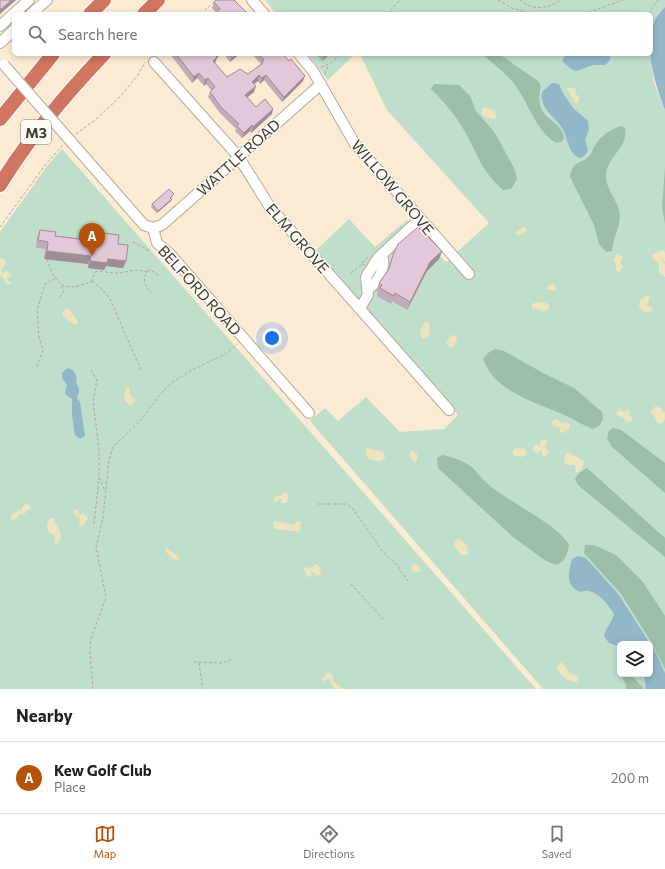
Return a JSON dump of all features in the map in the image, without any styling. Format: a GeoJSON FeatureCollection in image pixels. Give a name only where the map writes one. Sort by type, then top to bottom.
{"type":"FeatureCollection","features":[{"type":"Feature","properties":{"kind":"highway"},"geometry":{"type":"LineString","coordinates":[[92,12],[104,0]]}},
{"type":"Feature","properties":{"kind":"highway"},"geometry":{"type":"LineString","coordinates":[[146,12],[158,0]]}},
{"type":"Feature","properties":{"kind":"highway","name":"M3"},"geometry":{"type":"LineString","coordinates":[[0,119],[51,56]]}},
{"type":"Feature","properties":{"kind":"highway","name":"M3"},"geometry":{"type":"LineString","coordinates":[[0,185],[29,142],[54,109],[102,56]]}},
{"type":"Feature","properties":{"kind":"street"},"geometry":{"type":"LineString","coordinates":[[16,12],[29,0]]}},
{"type":"Feature","properties":{"kind":"street"},"geometry":{"type":"LineString","coordinates":[[33,12],[47,0]]}},
{"type":"Feature","properties":{"kind":"street"},"geometry":{"type":"LineString","coordinates":[[252,0],[262,12]]}},
{"type":"Feature","properties":{"kind":"street"},"geometry":{"type":"LineString","coordinates":[[0,26],[12,15]]}},
{"type":"Feature","properties":{"kind":"street"},"geometry":{"type":"LineString","coordinates":[[0,44],[12,32]]}},
{"type":"Feature","properties":{"kind":"street","name":"WILLOW GROVE"},"geometry":{"type":"LineString","coordinates":[[301,56],[323,80],[355,144],[420,220],[469,274]]}},
{"type":"Feature","properties":{"kind":"street","name":"ELM GROVE"},"geometry":{"type":"LineString","coordinates":[[151,60],[238,156],[270,207],[449,410]]}},
{"type":"Feature","properties":{"kind":"street","name":"BELFORD ROAD"},"geometry":{"type":"LineString","coordinates":[[2,63],[144,225],[153,228],[157,243],[170,254],[309,413]]}},
{"type":"Feature","properties":{"kind":"street","name":"WATTLE ROAD"},"geometry":{"type":"LineString","coordinates":[[153,228],[162,225],[323,80]]}},
{"type":"Feature","properties":{"kind":"street"},"geometry":{"type":"LineString","coordinates":[[360,308],[368,295],[366,277],[382,254],[420,220]]}},
{"type":"Feature","properties":{"kind":"path"},"geometry":{"type":"LineString","coordinates":[[203,12],[216,0]]}},
{"type":"Feature","properties":{"kind":"path"},"geometry":{"type":"LineString","coordinates":[[389,12],[400,0]]}},
{"type":"Feature","properties":{"kind":"path"},"geometry":{"type":"LineString","coordinates":[[498,0],[512,8],[526,12]]}},
{"type":"Feature","properties":{"kind":"path"},"geometry":{"type":"LineString","coordinates":[[520,0],[525,4],[541,9],[561,0]]}},
{"type":"Feature","properties":{"kind":"path"},"geometry":{"type":"LineString","coordinates":[[590,12],[623,0]]}},
{"type":"Feature","properties":{"kind":"path"},"geometry":{"type":"LineString","coordinates":[[649,12],[658,0]]}},
{"type":"Feature","properties":{"kind":"path"},"geometry":{"type":"LineString","coordinates":[[313,71],[329,64],[340,56]]}},
{"type":"Feature","properties":{"kind":"path"},"geometry":{"type":"LineString","coordinates":[[0,226],[68,138],[118,99],[151,60]]}},
{"type":"Feature","properties":{"kind":"path"},"geometry":{"type":"LineString","coordinates":[[323,80],[329,64]]}},
{"type":"Feature","properties":{"kind":"path"},"geometry":{"type":"LineString","coordinates":[[133,242],[150,251]]}},
{"type":"Feature","properties":{"kind":"path"},"geometry":{"type":"LineString","coordinates":[[362,264],[368,257]]}},
{"type":"Feature","properties":{"kind":"path"},"geometry":{"type":"LineString","coordinates":[[48,259],[55,279],[61,284],[64,291],[60,297]]}},
{"type":"Feature","properties":{"kind":"path"},"geometry":{"type":"LineString","coordinates":[[92,282],[95,270],[118,273],[137,270],[147,272],[150,270],[160,276]]}},
{"type":"Feature","properties":{"kind":"path"},"geometry":{"type":"LineString","coordinates":[[147,272],[144,277],[145,284],[151,293]]}},
{"type":"Feature","properties":{"kind":"path"},"geometry":{"type":"LineString","coordinates":[[37,367],[43,350],[39,337],[37,310],[45,284],[55,279]]}},
{"type":"Feature","properties":{"kind":"path"},"geometry":{"type":"LineString","coordinates":[[61,284],[71,286],[92,282],[102,289],[110,300],[140,370]]}},
{"type":"Feature","properties":{"kind":"path"},"geometry":{"type":"LineString","coordinates":[[93,689],[90,652],[92,639],[106,597],[96,547],[103,518],[109,461],[113,447],[142,419],[162,392],[186,374],[226,353],[244,339]]}},
{"type":"Feature","properties":{"kind":"path"},"geometry":{"type":"LineString","coordinates":[[91,370],[97,380],[93,401],[99,450],[99,477],[94,524]]}},
{"type":"Feature","properties":{"kind":"path"},"geometry":{"type":"LineString","coordinates":[[99,477],[106,492]]}},
{"type":"Feature","properties":{"kind":"path"},"geometry":{"type":"LineString","coordinates":[[318,504],[346,504],[352,508],[360,522],[408,581]]}},
{"type":"Feature","properties":{"kind":"path"},"geometry":{"type":"LineString","coordinates":[[351,584],[383,619]]}},
{"type":"Feature","properties":{"kind":"path"},"geometry":{"type":"LineString","coordinates":[[194,662],[221,662],[231,660]]}},
{"type":"Feature","properties":{"kind":"path"},"geometry":{"type":"LineString","coordinates":[[199,662],[202,689]]}},
{"type":"Feature","properties":{"kind":"green space"},"geometry":{"type":"Polygon","coordinates":[[[265,0],[665,0],[665,7],[659,12],[653,23],[653,12],[274,12],[265,0]]]}},
{"type":"Feature","properties":{"kind":"green space"},"geometry":{"type":"Polygon","coordinates":[[[310,56],[353,56],[328,80],[310,56]]]}},
{"type":"Feature","properties":{"kind":"green space"},"geometry":{"type":"Polygon","coordinates":[[[361,56],[650,56],[654,83],[665,110],[665,689],[543,689],[310,421],[325,408],[338,421],[366,397],[400,432],[444,429],[458,415],[314,252],[349,219],[375,247],[407,220],[446,262],[489,223],[387,110],[361,56]]]}},
{"type":"Feature","properties":{"kind":"green space"},"geometry":{"type":"Polygon","coordinates":[[[484,56],[502,56],[538,81],[541,86],[539,98],[541,107],[548,118],[558,126],[562,132],[564,139],[561,142],[556,143],[543,132],[511,80],[484,56]]]}},
{"type":"Feature","properties":{"kind":"green space"},"geometry":{"type":"Polygon","coordinates":[[[434,84],[459,85],[470,96],[476,111],[495,133],[515,170],[517,179],[511,189],[503,190],[489,175],[480,162],[457,119],[431,89],[434,84]]]}},
{"type":"Feature","properties":{"kind":"green space"},"geometry":{"type":"Polygon","coordinates":[[[621,126],[625,128],[624,141],[610,163],[606,175],[608,186],[619,210],[620,219],[612,251],[606,252],[599,244],[594,225],[570,177],[573,167],[590,155],[595,145],[604,135],[621,126]]]}},
{"type":"Feature","properties":{"kind":"green space"},"geometry":{"type":"Polygon","coordinates":[[[62,149],[536,689],[0,689],[0,232],[48,165],[62,149]]]}},
{"type":"Feature","properties":{"kind":"green space"},"geometry":{"type":"Polygon","coordinates":[[[665,167],[665,224],[662,207],[665,167]]]}},
{"type":"Feature","properties":{"kind":"green space"},"geometry":{"type":"Polygon","coordinates":[[[495,349],[504,351],[543,373],[574,388],[602,412],[603,419],[600,425],[593,429],[508,389],[489,371],[483,359],[488,353],[495,349]]]}},
{"type":"Feature","properties":{"kind":"green space"},"geometry":{"type":"Polygon","coordinates":[[[613,428],[621,430],[665,463],[665,493],[611,446],[607,438],[609,431],[613,428]]]}},
{"type":"Feature","properties":{"kind":"green space"},"geometry":{"type":"Polygon","coordinates":[[[442,455],[470,466],[484,481],[497,491],[554,529],[569,545],[567,555],[564,560],[556,565],[546,561],[513,537],[438,468],[437,458],[442,455]]]}},
{"type":"Feature","properties":{"kind":"green space"},"geometry":{"type":"Polygon","coordinates":[[[587,468],[665,538],[665,557],[578,485],[575,479],[579,473],[587,468]]]}},
{"type":"Feature","properties":{"kind":"green space"},"geometry":{"type":"Polygon","coordinates":[[[585,545],[594,545],[616,555],[643,582],[665,616],[665,669],[653,646],[653,641],[651,641],[621,594],[584,553],[585,545]]]}},
{"type":"Feature","properties":{"kind":"green space"},"geometry":{"type":"Polygon","coordinates":[[[622,677],[633,677],[644,689],[626,689],[626,685],[622,677]]]}},
{"type":"Feature","properties":{"kind":"sand"},"geometry":{"type":"Polygon","coordinates":[[[570,87],[576,89],[575,94],[579,96],[579,103],[575,103],[567,89],[570,87]]]}},
{"type":"Feature","properties":{"kind":"sand"},"geometry":{"type":"Polygon","coordinates":[[[483,107],[494,110],[497,118],[491,119],[484,116],[481,113],[483,107]]]}},
{"type":"Feature","properties":{"kind":"sand"},"geometry":{"type":"Polygon","coordinates":[[[523,227],[526,227],[527,231],[517,236],[515,233],[523,227]]]}},
{"type":"Feature","properties":{"kind":"sand"},"geometry":{"type":"Polygon","coordinates":[[[662,250],[665,252],[665,262],[662,258],[665,265],[665,277],[659,273],[659,264],[652,258],[653,254],[662,250]]]}},
{"type":"Feature","properties":{"kind":"sand"},"geometry":{"type":"Polygon","coordinates":[[[617,254],[623,257],[620,263],[623,267],[619,272],[616,270],[616,264],[613,260],[617,254]]]}},
{"type":"Feature","properties":{"kind":"sand"},"geometry":{"type":"Polygon","coordinates":[[[2,258],[5,260],[6,264],[2,269],[2,272],[4,274],[5,271],[7,271],[11,275],[6,279],[11,283],[9,285],[5,283],[4,278],[0,275],[0,259],[2,258]]]}},
{"type":"Feature","properties":{"kind":"sand"},"geometry":{"type":"Polygon","coordinates":[[[553,284],[556,287],[555,291],[546,289],[547,286],[553,284]]]}},
{"type":"Feature","properties":{"kind":"sand"},"geometry":{"type":"Polygon","coordinates":[[[647,295],[650,298],[647,305],[653,308],[651,313],[643,311],[639,307],[640,300],[647,295]]]}},
{"type":"Feature","properties":{"kind":"sand"},"geometry":{"type":"Polygon","coordinates":[[[538,302],[546,303],[549,305],[549,309],[545,311],[532,308],[532,304],[538,302]]]}},
{"type":"Feature","properties":{"kind":"sand"},"geometry":{"type":"Polygon","coordinates":[[[65,308],[70,310],[78,322],[76,325],[64,318],[62,313],[65,308]]]}},
{"type":"Feature","properties":{"kind":"sand"},"geometry":{"type":"Polygon","coordinates":[[[426,321],[430,324],[429,336],[424,339],[421,337],[420,330],[426,321]]]}},
{"type":"Feature","properties":{"kind":"sand"},"geometry":{"type":"Polygon","coordinates":[[[451,335],[456,336],[457,339],[454,346],[449,347],[446,343],[451,335]]]}},
{"type":"Feature","properties":{"kind":"sand"},"geometry":{"type":"Polygon","coordinates":[[[126,386],[129,388],[130,395],[136,400],[132,405],[129,405],[124,400],[126,386]]]}},
{"type":"Feature","properties":{"kind":"sand"},"geometry":{"type":"Polygon","coordinates":[[[656,406],[661,408],[662,412],[665,412],[665,419],[662,424],[656,422],[654,415],[650,413],[656,406]]]}},
{"type":"Feature","properties":{"kind":"sand"},"geometry":{"type":"Polygon","coordinates":[[[619,410],[624,412],[626,410],[630,411],[629,415],[632,418],[632,421],[626,422],[623,417],[618,416],[616,413],[619,410]]]}},
{"type":"Feature","properties":{"kind":"sand"},"geometry":{"type":"Polygon","coordinates":[[[557,419],[561,423],[566,422],[570,425],[569,429],[564,433],[560,432],[560,427],[555,427],[552,425],[553,420],[557,419]]]}},
{"type":"Feature","properties":{"kind":"sand"},"geometry":{"type":"Polygon","coordinates":[[[544,439],[548,442],[545,447],[549,453],[544,457],[542,455],[542,450],[536,453],[532,449],[536,444],[540,446],[540,442],[544,439]]]}},
{"type":"Feature","properties":{"kind":"sand"},"geometry":{"type":"Polygon","coordinates":[[[367,448],[381,451],[385,455],[385,458],[381,461],[370,460],[365,454],[367,448]]]}},
{"type":"Feature","properties":{"kind":"sand"},"geometry":{"type":"Polygon","coordinates":[[[515,448],[525,449],[527,452],[526,455],[521,457],[514,456],[512,452],[515,448]]]}},
{"type":"Feature","properties":{"kind":"sand"},"geometry":{"type":"Polygon","coordinates":[[[411,450],[417,454],[417,460],[415,462],[409,454],[411,450]]]}},
{"type":"Feature","properties":{"kind":"sand"},"geometry":{"type":"Polygon","coordinates":[[[568,452],[584,461],[582,469],[577,473],[575,471],[575,465],[568,465],[564,462],[565,456],[568,452]]]}},
{"type":"Feature","properties":{"kind":"sand"},"geometry":{"type":"Polygon","coordinates":[[[284,492],[288,494],[286,503],[281,503],[282,498],[276,502],[273,501],[275,496],[282,495],[284,492]]]}},
{"type":"Feature","properties":{"kind":"sand"},"geometry":{"type":"Polygon","coordinates":[[[26,504],[31,506],[30,510],[26,510],[25,514],[20,514],[14,521],[11,520],[11,514],[17,512],[18,509],[21,511],[22,507],[26,504]]]}},
{"type":"Feature","properties":{"kind":"sand"},"geometry":{"type":"Polygon","coordinates":[[[76,509],[79,511],[79,515],[81,516],[82,513],[88,518],[82,527],[79,525],[80,518],[74,515],[74,510],[76,509]]]}},
{"type":"Feature","properties":{"kind":"sand"},"geometry":{"type":"Polygon","coordinates":[[[50,518],[55,518],[54,524],[58,525],[60,532],[61,537],[57,544],[54,543],[55,535],[51,534],[47,528],[50,518]]]}},
{"type":"Feature","properties":{"kind":"sand"},"geometry":{"type":"Polygon","coordinates":[[[275,521],[295,525],[295,522],[297,521],[301,522],[301,528],[299,532],[277,529],[274,528],[273,523],[275,521]]]}},
{"type":"Feature","properties":{"kind":"sand"},"geometry":{"type":"Polygon","coordinates":[[[456,539],[460,539],[467,546],[467,555],[462,555],[454,546],[456,539]]]}},
{"type":"Feature","properties":{"kind":"sand"},"geometry":{"type":"Polygon","coordinates":[[[166,548],[179,557],[179,560],[173,559],[165,551],[166,548]]]}},
{"type":"Feature","properties":{"kind":"sand"},"geometry":{"type":"Polygon","coordinates":[[[316,564],[320,567],[321,574],[317,576],[312,571],[310,573],[313,576],[307,577],[304,568],[313,567],[316,564]]]}},
{"type":"Feature","properties":{"kind":"sand"},"geometry":{"type":"Polygon","coordinates":[[[415,564],[421,571],[414,572],[411,570],[412,565],[415,564]]]}},
{"type":"Feature","properties":{"kind":"sand"},"geometry":{"type":"Polygon","coordinates":[[[562,662],[569,673],[579,677],[577,682],[567,679],[559,673],[557,667],[562,662]]]}},
{"type":"Feature","properties":{"kind":"sand"},"geometry":{"type":"Polygon","coordinates":[[[328,672],[333,674],[333,681],[343,689],[334,689],[328,678],[325,682],[322,679],[328,672]]]}},
{"type":"Feature","properties":{"kind":"water"},"geometry":{"type":"Polygon","coordinates":[[[665,7],[665,110],[656,85],[650,57],[653,56],[653,27],[657,17],[665,7]]]}},
{"type":"Feature","properties":{"kind":"water"},"geometry":{"type":"Polygon","coordinates":[[[565,56],[610,56],[609,62],[605,65],[593,65],[576,71],[571,69],[562,61],[565,56]]]}},
{"type":"Feature","properties":{"kind":"water"},"geometry":{"type":"Polygon","coordinates":[[[552,83],[559,84],[573,108],[588,121],[589,130],[585,140],[588,150],[582,158],[574,155],[562,128],[548,112],[543,103],[542,92],[552,83]]]}},
{"type":"Feature","properties":{"kind":"water"},"geometry":{"type":"Polygon","coordinates":[[[67,368],[73,370],[77,378],[76,383],[79,394],[77,398],[80,402],[85,436],[80,439],[75,435],[72,416],[72,399],[65,394],[67,385],[62,378],[62,373],[67,368]]]}},
{"type":"Feature","properties":{"kind":"water"},"geometry":{"type":"Polygon","coordinates":[[[578,556],[586,558],[619,595],[648,641],[617,641],[617,646],[609,643],[604,636],[614,614],[604,601],[596,594],[586,591],[581,592],[572,586],[569,578],[569,569],[572,559],[578,556]]]}},
{"type":"Feature","properties":{"kind":"water"},"geometry":{"type":"Polygon","coordinates":[[[653,648],[665,673],[665,689],[646,689],[644,677],[653,677],[653,648]]]}},
{"type":"Feature","properties":{"kind":"building"},"geometry":{"type":"Polygon","coordinates":[[[0,0],[12,0],[0,10],[0,0]]]}},
{"type":"Feature","properties":{"kind":"building"},"geometry":{"type":"Polygon","coordinates":[[[216,0],[234,0],[246,12],[217,12],[220,9],[214,2],[216,0]]]}},
{"type":"Feature","properties":{"kind":"building"},"geometry":{"type":"Polygon","coordinates":[[[178,56],[216,56],[217,57],[213,61],[227,77],[240,69],[248,74],[263,63],[262,62],[264,60],[261,56],[285,56],[289,61],[291,59],[305,76],[284,97],[266,75],[262,78],[259,75],[252,82],[256,86],[245,95],[256,107],[265,99],[273,109],[244,133],[237,126],[239,124],[221,107],[210,92],[215,87],[208,78],[205,80],[199,73],[194,77],[178,56]]]}},
{"type":"Feature","properties":{"kind":"building"},"geometry":{"type":"Polygon","coordinates":[[[169,189],[174,194],[170,198],[172,199],[158,211],[152,204],[169,189]]]}},
{"type":"Feature","properties":{"kind":"building"},"geometry":{"type":"Polygon","coordinates":[[[418,227],[442,251],[430,262],[410,302],[395,293],[394,296],[380,288],[382,285],[379,283],[389,269],[398,244],[418,227]]]}},
{"type":"Feature","properties":{"kind":"building"},"geometry":{"type":"Polygon","coordinates":[[[40,230],[56,232],[55,236],[87,240],[88,230],[119,235],[118,244],[128,245],[126,261],[108,259],[107,263],[90,261],[91,256],[47,251],[48,242],[38,240],[40,230]]]}},
{"type":"Feature","properties":{"kind":"place","name":"Kew Golf Club"},"geometry":{"type":"Point","coordinates":[92,256]}}]}
